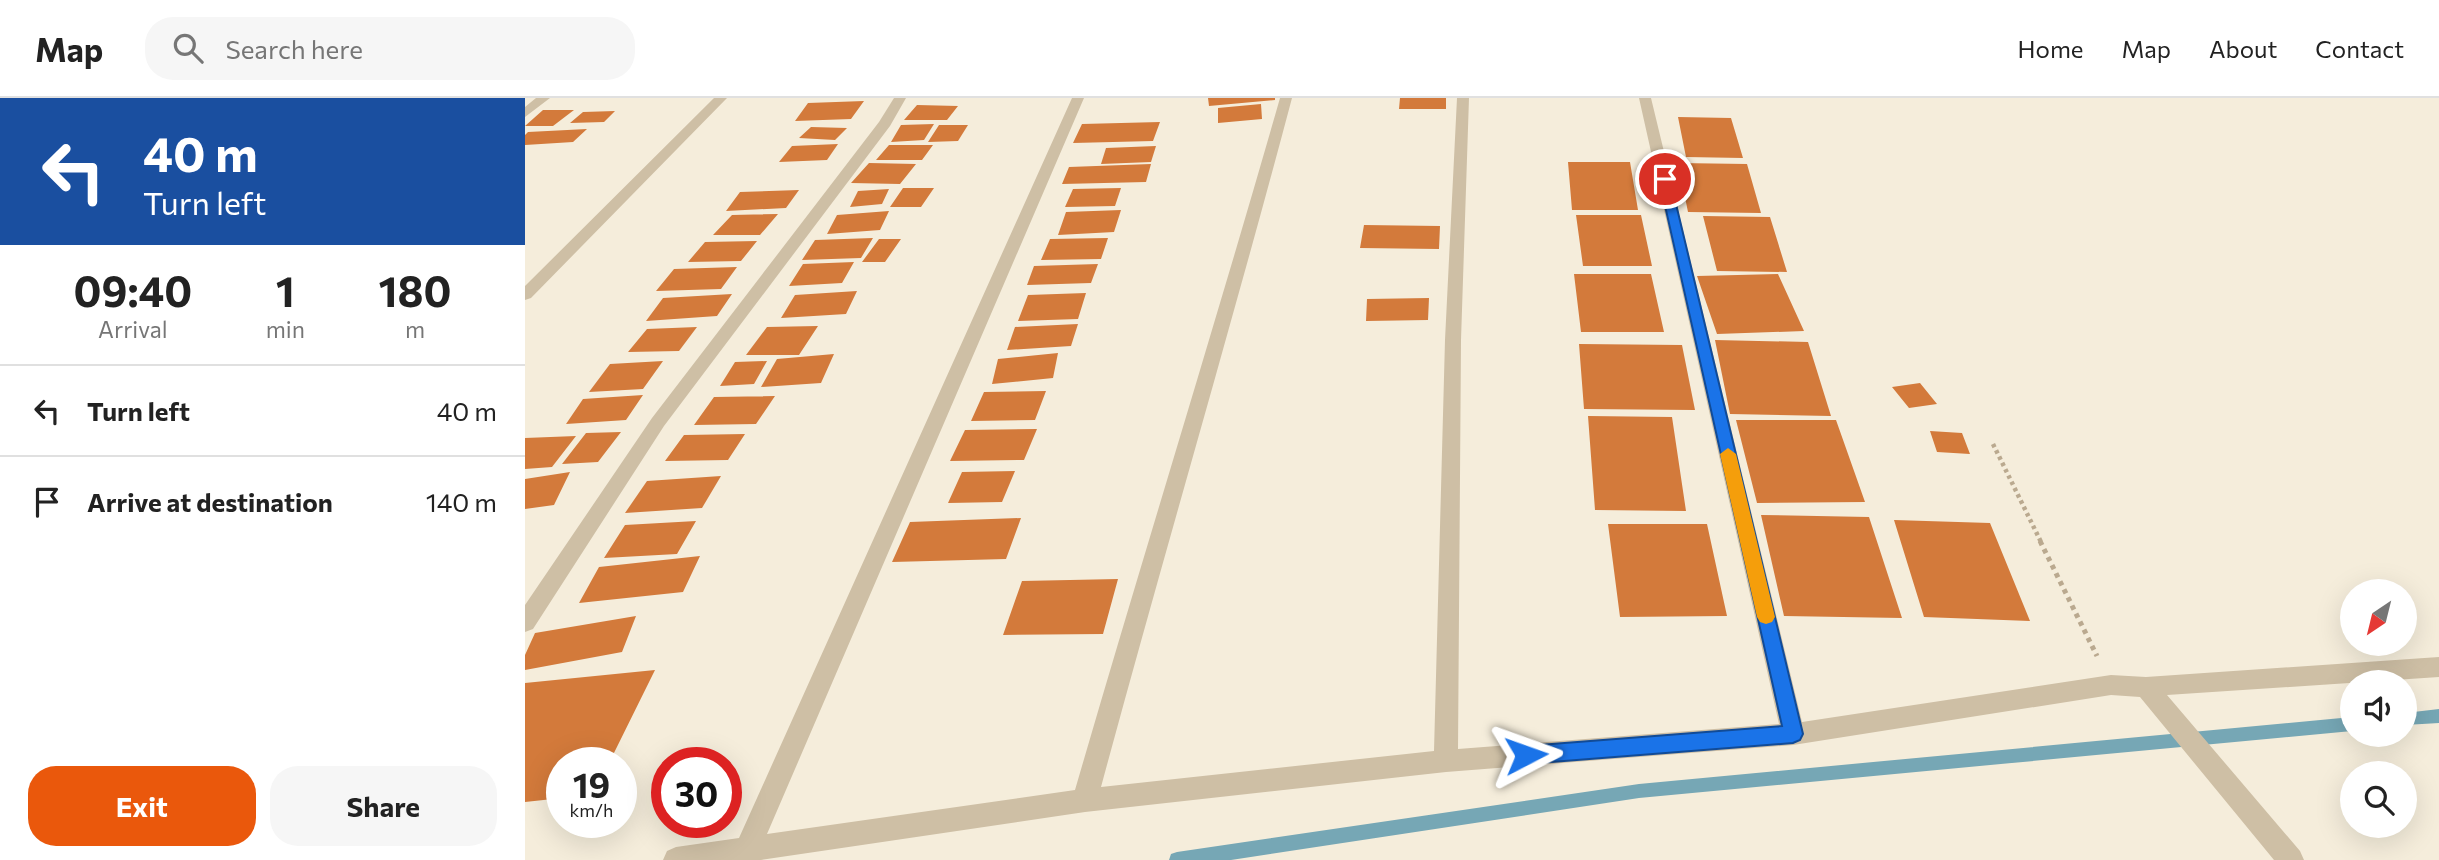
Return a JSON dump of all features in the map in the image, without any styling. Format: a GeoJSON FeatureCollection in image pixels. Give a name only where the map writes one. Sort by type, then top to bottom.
{"type":"FeatureCollection","features":[{"type":"Feature","properties":{"kind":"street"},"geometry":{"type":"LineString","coordinates":[[525,113],[544,98]]}},
{"type":"Feature","properties":{"kind":"street"},"geometry":{"type":"LineString","coordinates":[[525,295],[721,98]]}},
{"type":"Feature","properties":{"kind":"street"},"geometry":{"type":"LineString","coordinates":[[525,623],[658,422],[885,123],[900,98]]}},
{"type":"Feature","properties":{"kind":"street"},"geometry":{"type":"LineString","coordinates":[[748,848],[1077,98]]}},
{"type":"Feature","properties":{"kind":"street"},"geometry":{"type":"LineString","coordinates":[[1085,800],[1152,560],[1217,348],[1286,98]]}},
{"type":"Feature","properties":{"kind":"street"},"geometry":{"type":"LineString","coordinates":[[1446,761],[1453,340],[1463,98]]}},
{"type":"Feature","properties":{"kind":"street"},"geometry":{"type":"LineString","coordinates":[[1645,98],[1793,734]]}},
{"type":"Feature","properties":{"kind":"street"},"geometry":{"type":"LineString","coordinates":[[676,860],[1085,800],[1446,761],[1793,734],[2111,685],[2146,687],[2439,667]]}},
{"type":"Feature","properties":{"kind":"street"},"geometry":{"type":"LineString","coordinates":[[2146,687],[2291,860]]}},
{"type":"Feature","properties":{"kind":"path"},"geometry":{"type":"LineString","coordinates":[[1993,444],[2111,685]]}},
{"type":"Feature","properties":{"kind":"building"},"geometry":{"type":"Polygon","coordinates":[[[1208,98],[1275,98],[1275,100],[1209,106],[1208,98]]]}},
{"type":"Feature","properties":{"kind":"building"},"geometry":{"type":"Polygon","coordinates":[[[1400,98],[1446,98],[1446,109],[1399,109],[1400,98]]]}},
{"type":"Feature","properties":{"kind":"building"},"geometry":{"type":"Polygon","coordinates":[[[864,101],[851,119],[795,121],[808,103],[864,101]]]}},
{"type":"Feature","properties":{"kind":"building"},"geometry":{"type":"Polygon","coordinates":[[[1261,104],[1262,119],[1218,123],[1218,108],[1261,104]]]}},
{"type":"Feature","properties":{"kind":"building"},"geometry":{"type":"Polygon","coordinates":[[[917,105],[958,106],[947,120],[904,120],[917,105]]]}},
{"type":"Feature","properties":{"kind":"building"},"geometry":{"type":"Polygon","coordinates":[[[543,110],[574,110],[553,126],[525,126],[543,110]]]}},
{"type":"Feature","properties":{"kind":"building"},"geometry":{"type":"Polygon","coordinates":[[[615,111],[604,122],[570,123],[583,112],[615,111]]]}},
{"type":"Feature","properties":{"kind":"building"},"geometry":{"type":"Polygon","coordinates":[[[1678,117],[1731,118],[1743,158],[1686,157],[1678,117]]]}},
{"type":"Feature","properties":{"kind":"building"},"geometry":{"type":"Polygon","coordinates":[[[1160,122],[1153,141],[1073,143],[1082,124],[1160,122]]]}},
{"type":"Feature","properties":{"kind":"building"},"geometry":{"type":"Polygon","coordinates":[[[934,124],[924,140],[891,142],[901,125],[934,124]]]}},
{"type":"Feature","properties":{"kind":"building"},"geometry":{"type":"Polygon","coordinates":[[[939,125],[968,125],[958,141],[928,142],[939,125]]]}},
{"type":"Feature","properties":{"kind":"building"},"geometry":{"type":"Polygon","coordinates":[[[811,127],[847,128],[835,140],[799,138],[811,127]]]}},
{"type":"Feature","properties":{"kind":"building"},"geometry":{"type":"Polygon","coordinates":[[[587,129],[573,142],[525,145],[525,135],[528,132],[587,129]]]}},
{"type":"Feature","properties":{"kind":"building"},"geometry":{"type":"Polygon","coordinates":[[[838,144],[827,160],[779,162],[792,146],[838,144]]]}},
{"type":"Feature","properties":{"kind":"building"},"geometry":{"type":"Polygon","coordinates":[[[889,145],[933,145],[922,160],[876,160],[889,145]]]}},
{"type":"Feature","properties":{"kind":"building"},"geometry":{"type":"Polygon","coordinates":[[[1156,146],[1151,162],[1101,164],[1106,148],[1156,146]]]}},
{"type":"Feature","properties":{"kind":"building"},"geometry":{"type":"Polygon","coordinates":[[[1568,162],[1630,162],[1638,210],[1572,210],[1568,162]]]}},
{"type":"Feature","properties":{"kind":"building"},"geometry":{"type":"Polygon","coordinates":[[[869,163],[916,164],[900,184],[851,183],[869,163]]]}},
{"type":"Feature","properties":{"kind":"building"},"geometry":{"type":"Polygon","coordinates":[[[1678,163],[1747,164],[1761,213],[1688,212],[1678,163]]]}},
{"type":"Feature","properties":{"kind":"building"},"geometry":{"type":"Polygon","coordinates":[[[1151,164],[1146,182],[1062,184],[1069,167],[1151,164]]]}},
{"type":"Feature","properties":{"kind":"building"},"geometry":{"type":"Polygon","coordinates":[[[903,188],[934,188],[921,207],[890,207],[903,188]]]}},
{"type":"Feature","properties":{"kind":"building"},"geometry":{"type":"Polygon","coordinates":[[[1121,188],[1115,206],[1065,207],[1073,189],[1121,188]]]}},
{"type":"Feature","properties":{"kind":"building"},"geometry":{"type":"Polygon","coordinates":[[[889,189],[882,204],[850,207],[858,191],[889,189]]]}},
{"type":"Feature","properties":{"kind":"building"},"geometry":{"type":"Polygon","coordinates":[[[799,190],[786,208],[726,211],[740,192],[799,190]]]}},
{"type":"Feature","properties":{"kind":"building"},"geometry":{"type":"Polygon","coordinates":[[[1121,210],[1114,232],[1058,235],[1066,212],[1121,210]]]}},
{"type":"Feature","properties":{"kind":"building"},"geometry":{"type":"Polygon","coordinates":[[[889,211],[880,230],[827,234],[837,215],[889,211]]]}},
{"type":"Feature","properties":{"kind":"building"},"geometry":{"type":"Polygon","coordinates":[[[778,214],[760,235],[713,235],[732,215],[778,214]]]}},
{"type":"Feature","properties":{"kind":"building"},"geometry":{"type":"Polygon","coordinates":[[[1576,215],[1641,215],[1652,266],[1583,266],[1576,215]]]}},
{"type":"Feature","properties":{"kind":"building"},"geometry":{"type":"Polygon","coordinates":[[[1703,216],[1770,217],[1787,272],[1717,271],[1703,216]]]}},
{"type":"Feature","properties":{"kind":"building"},"geometry":{"type":"Polygon","coordinates":[[[1364,225],[1440,226],[1439,249],[1360,248],[1364,225]]]}},
{"type":"Feature","properties":{"kind":"building"},"geometry":{"type":"Polygon","coordinates":[[[873,238],[861,258],[802,260],[815,240],[873,238]]]}},
{"type":"Feature","properties":{"kind":"building"},"geometry":{"type":"Polygon","coordinates":[[[1108,238],[1101,259],[1041,260],[1050,239],[1108,238]]]}},
{"type":"Feature","properties":{"kind":"building"},"geometry":{"type":"Polygon","coordinates":[[[879,239],[901,239],[885,262],[862,262],[879,239]]]}},
{"type":"Feature","properties":{"kind":"building"},"geometry":{"type":"Polygon","coordinates":[[[757,241],[741,261],[688,262],[705,242],[757,241]]]}},
{"type":"Feature","properties":{"kind":"building"},"geometry":{"type":"Polygon","coordinates":[[[854,262],[842,283],[789,286],[803,264],[854,262]]]}},
{"type":"Feature","properties":{"kind":"building"},"geometry":{"type":"Polygon","coordinates":[[[1098,264],[1091,283],[1027,285],[1034,266],[1098,264]]]}},
{"type":"Feature","properties":{"kind":"building"},"geometry":{"type":"Polygon","coordinates":[[[737,267],[721,289],[656,291],[674,269],[737,267]]]}},
{"type":"Feature","properties":{"kind":"building"},"geometry":{"type":"Polygon","coordinates":[[[1574,274],[1651,274],[1664,332],[1581,332],[1574,274]]]}},
{"type":"Feature","properties":{"kind":"building"},"geometry":{"type":"Polygon","coordinates":[[[1778,274],[1804,331],[1717,334],[1697,276],[1778,274]]]}},
{"type":"Feature","properties":{"kind":"building"},"geometry":{"type":"Polygon","coordinates":[[[857,291],[846,314],[781,318],[795,295],[857,291]]]}},
{"type":"Feature","properties":{"kind":"building"},"geometry":{"type":"Polygon","coordinates":[[[1086,293],[1078,319],[1018,321],[1028,295],[1086,293]]]}},
{"type":"Feature","properties":{"kind":"building"},"geometry":{"type":"Polygon","coordinates":[[[732,294],[717,316],[646,321],[663,298],[732,294]]]}},
{"type":"Feature","properties":{"kind":"building"},"geometry":{"type":"Polygon","coordinates":[[[1429,298],[1428,320],[1366,321],[1367,299],[1429,298]]]}},
{"type":"Feature","properties":{"kind":"building"},"geometry":{"type":"Polygon","coordinates":[[[1078,324],[1071,346],[1007,350],[1015,327],[1078,324]]]}},
{"type":"Feature","properties":{"kind":"building"},"geometry":{"type":"Polygon","coordinates":[[[818,326],[799,355],[746,355],[767,327],[818,326]]]}},
{"type":"Feature","properties":{"kind":"building"},"geometry":{"type":"Polygon","coordinates":[[[697,327],[679,351],[628,352],[647,329],[697,327]]]}},
{"type":"Feature","properties":{"kind":"building"},"geometry":{"type":"Polygon","coordinates":[[[1715,340],[1808,342],[1831,416],[1730,414],[1715,340]]]}},
{"type":"Feature","properties":{"kind":"building"},"geometry":{"type":"Polygon","coordinates":[[[1579,344],[1682,345],[1695,410],[1584,409],[1579,344]]]}},
{"type":"Feature","properties":{"kind":"building"},"geometry":{"type":"Polygon","coordinates":[[[1058,353],[1053,378],[992,384],[998,359],[1058,353]]]}},
{"type":"Feature","properties":{"kind":"building"},"geometry":{"type":"Polygon","coordinates":[[[834,354],[821,383],[761,387],[777,359],[834,354]]]}},
{"type":"Feature","properties":{"kind":"building"},"geometry":{"type":"Polygon","coordinates":[[[663,361],[643,389],[589,392],[610,364],[663,361]]]}},
{"type":"Feature","properties":{"kind":"building"},"geometry":{"type":"Polygon","coordinates":[[[767,361],[754,384],[720,386],[735,362],[767,361]]]}},
{"type":"Feature","properties":{"kind":"building"},"geometry":{"type":"Polygon","coordinates":[[[1920,383],[1937,404],[1909,408],[1892,387],[1920,383]]]}},
{"type":"Feature","properties":{"kind":"building"},"geometry":{"type":"Polygon","coordinates":[[[1046,391],[1035,420],[971,421],[984,392],[1046,391]]]}},
{"type":"Feature","properties":{"kind":"building"},"geometry":{"type":"Polygon","coordinates":[[[643,395],[626,420],[566,424],[583,399],[643,395]]]}},
{"type":"Feature","properties":{"kind":"building"},"geometry":{"type":"Polygon","coordinates":[[[775,396],[756,424],[694,425],[714,397],[775,396]]]}},
{"type":"Feature","properties":{"kind":"building"},"geometry":{"type":"Polygon","coordinates":[[[1588,416],[1672,417],[1686,511],[1595,510],[1588,416]]]}},
{"type":"Feature","properties":{"kind":"building"},"geometry":{"type":"Polygon","coordinates":[[[1736,420],[1836,420],[1865,502],[1757,503],[1736,420]]]}},
{"type":"Feature","properties":{"kind":"building"},"geometry":{"type":"Polygon","coordinates":[[[1037,429],[1024,460],[950,461],[965,430],[1037,429]]]}},
{"type":"Feature","properties":{"kind":"building"},"geometry":{"type":"Polygon","coordinates":[[[1930,431],[1962,433],[1970,454],[1937,452],[1930,431]]]}},
{"type":"Feature","properties":{"kind":"building"},"geometry":{"type":"Polygon","coordinates":[[[621,432],[598,462],[562,464],[586,433],[621,432]]]}},
{"type":"Feature","properties":{"kind":"building"},"geometry":{"type":"Polygon","coordinates":[[[745,434],[728,460],[665,461],[684,435],[745,434]]]}},
{"type":"Feature","properties":{"kind":"building"},"geometry":{"type":"Polygon","coordinates":[[[576,436],[552,467],[525,469],[525,438],[576,436]]]}},
{"type":"Feature","properties":{"kind":"building"},"geometry":{"type":"Polygon","coordinates":[[[1015,471],[1002,502],[948,503],[962,472],[1015,471]]]}},
{"type":"Feature","properties":{"kind":"building"},"geometry":{"type":"Polygon","coordinates":[[[570,472],[554,505],[525,509],[525,479],[570,472]]]}},
{"type":"Feature","properties":{"kind":"building"},"geometry":{"type":"Polygon","coordinates":[[[721,476],[702,508],[625,513],[647,481],[721,476]]]}},
{"type":"Feature","properties":{"kind":"building"},"geometry":{"type":"Polygon","coordinates":[[[1761,515],[1869,517],[1902,618],[1784,616],[1761,515]]]}},
{"type":"Feature","properties":{"kind":"building"},"geometry":{"type":"Polygon","coordinates":[[[1021,518],[1006,559],[892,562],[910,522],[1021,518]]]}},
{"type":"Feature","properties":{"kind":"building"},"geometry":{"type":"Polygon","coordinates":[[[1894,520],[1990,523],[2030,621],[1924,617],[1894,520]]]}},
{"type":"Feature","properties":{"kind":"building"},"geometry":{"type":"Polygon","coordinates":[[[696,521],[677,554],[604,558],[625,525],[696,521]]]}},
{"type":"Feature","properties":{"kind":"building"},"geometry":{"type":"Polygon","coordinates":[[[1608,524],[1707,524],[1727,616],[1620,617],[1608,524]]]}},
{"type":"Feature","properties":{"kind":"building"},"geometry":{"type":"Polygon","coordinates":[[[700,556],[683,592],[579,603],[599,567],[700,556]]]}},
{"type":"Feature","properties":{"kind":"building"},"geometry":{"type":"Polygon","coordinates":[[[1118,579],[1103,634],[1003,635],[1022,581],[1118,579]]]}},
{"type":"Feature","properties":{"kind":"building"},"geometry":{"type":"Polygon","coordinates":[[[636,616],[622,652],[525,670],[525,655],[535,633],[636,616]]]}},
{"type":"Feature","properties":{"kind":"building"},"geometry":{"type":"Polygon","coordinates":[[[655,670],[617,747],[546,747],[546,800],[525,802],[525,683],[655,670]]]}},
{"type":"Feature","properties":{"kind":"waterway"},"geometry":{"type":"LineString","coordinates":[[2417,718],[2439,716]]}},
{"type":"Feature","properties":{"kind":"waterway"},"geometry":{"type":"LineString","coordinates":[[1177,860],[1639,791],[2340,725]]}},
{"type":"Feature","properties":{"kind":"slow traffic"},"geometry":{"type":"LineString","coordinates":[[1728,454],[1766,617]]}},
{"type":"Feature","properties":{"kind":"route"},"geometry":{"type":"LineString","coordinates":[[1526,755],[1793,734],[1665,179]]}}]}
